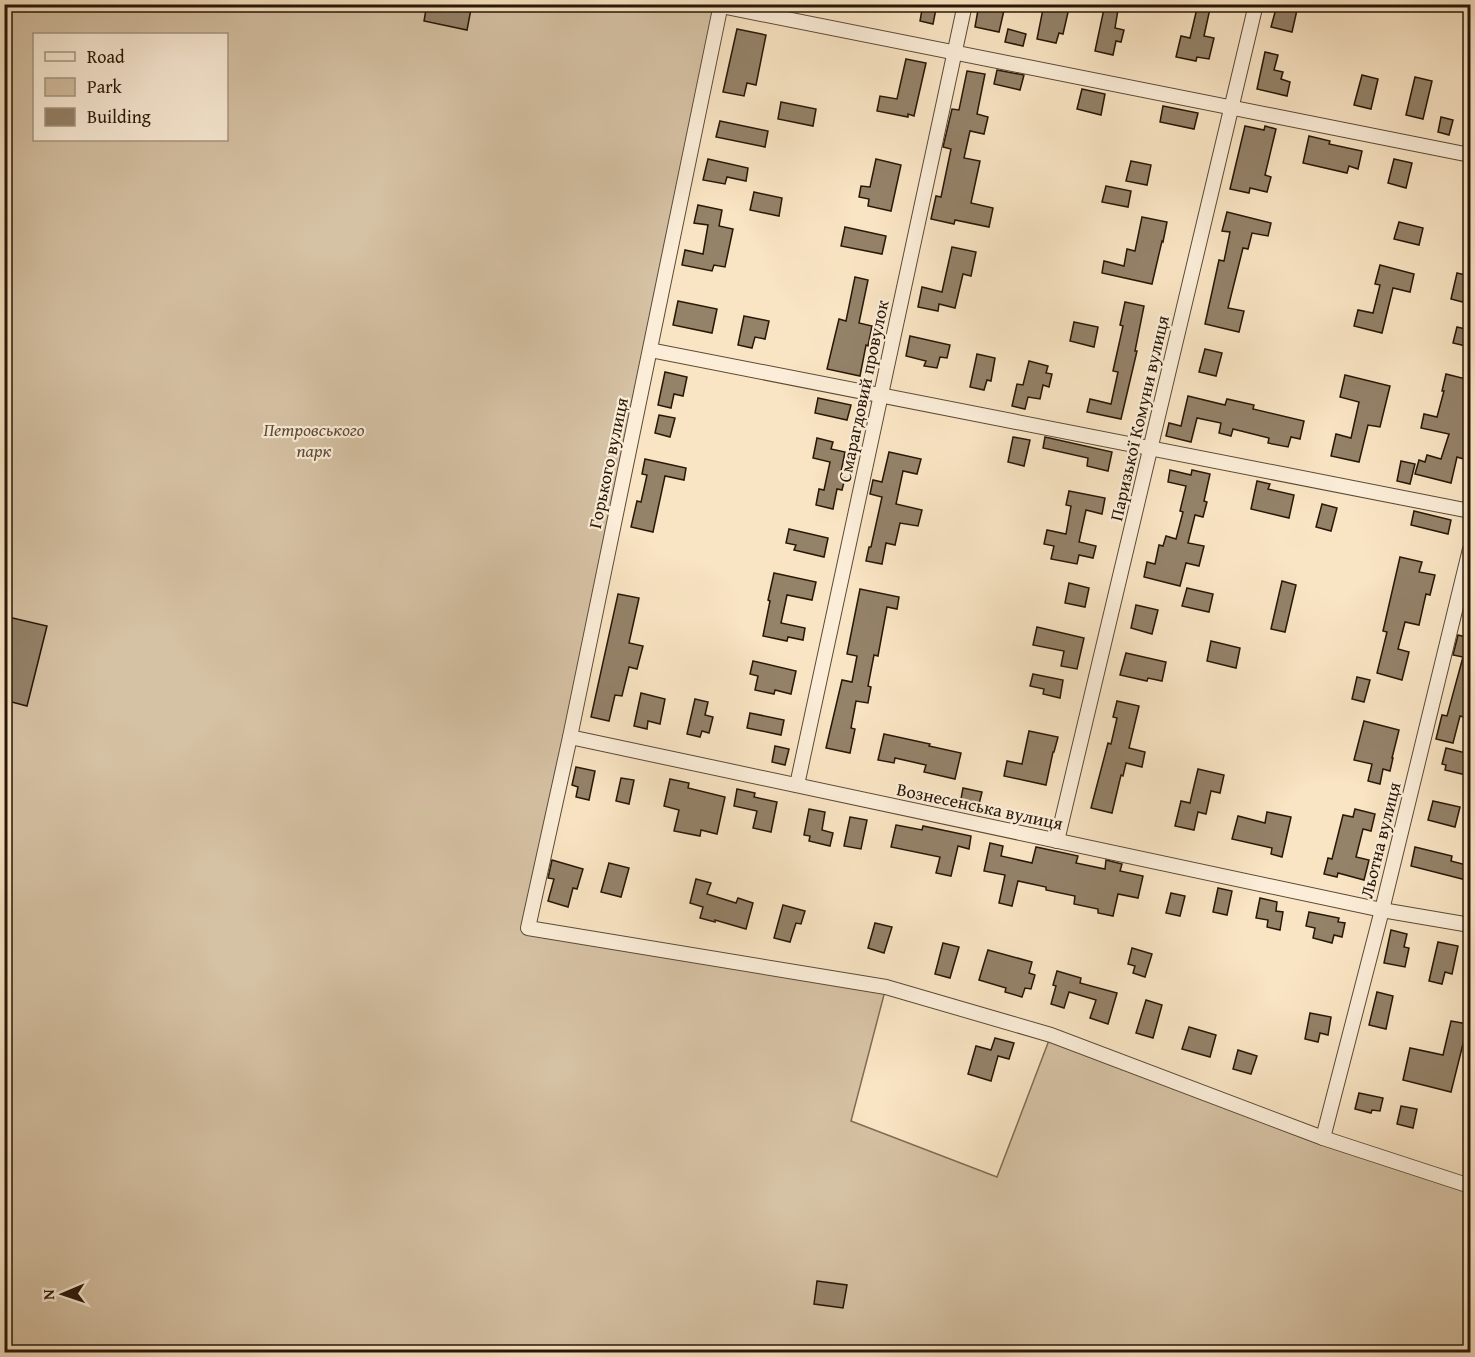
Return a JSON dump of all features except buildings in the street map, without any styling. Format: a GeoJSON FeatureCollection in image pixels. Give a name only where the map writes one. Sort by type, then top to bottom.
{"type":"FeatureCollection","features":[{"type":"Feature","properties":{"kind":"street","name":"Смарагдовий провулок"},"geometry":{"type":"LineString","coordinates":[[797,785],[965,4]]}},
{"type":"Feature","properties":{"kind":"street","name":"Паризької Комуни вулиця"},"geometry":{"type":"LineString","coordinates":[[1057,841],[1256,4]]}},
{"type":"Feature","properties":{"kind":"street"},"geometry":{"type":"LineString","coordinates":[[721,5],[1470,155]]}},
{"type":"Feature","properties":{"kind":"street","name":"Горького вулиця"},"geometry":{"type":"LineString","coordinates":[[721,5],[570,737],[528,928],[886,987],[1051,1035],[1323,1138]]}},
{"type":"Feature","properties":{"kind":"street"},"geometry":{"type":"LineString","coordinates":[[650,350],[1470,511]]}},
{"type":"Feature","properties":{"kind":"street","name":"Льотна вулиця"},"geometry":{"type":"LineString","coordinates":[[1323,1138],[1382,910],[1470,549]]}},
{"type":"Feature","properties":{"kind":"street","name":"Вознесенська вулиця"},"geometry":{"type":"LineString","coordinates":[[570,737],[1382,910],[1470,925]]}},
{"type":"Feature","properties":{"kind":"street"},"geometry":{"type":"LineString","coordinates":[[1323,1138],[1470,1186]]}},
{"type":"Feature","properties":{"kind":"green space","name":"Петровського парк"},"geometry":{"type":"Polygon","coordinates":[[[5,5],[721,5],[528,928],[886,987],[851,1121],[997,1177],[1051,1035],[1470,1186],[1470,1352],[5,1352],[5,5]]]}},
{"type":"Feature","properties":{"kind":"waterway"},"geometry":{"type":"LineString","coordinates":[[4,1316],[9,1252],[7,1223]]}}]}
